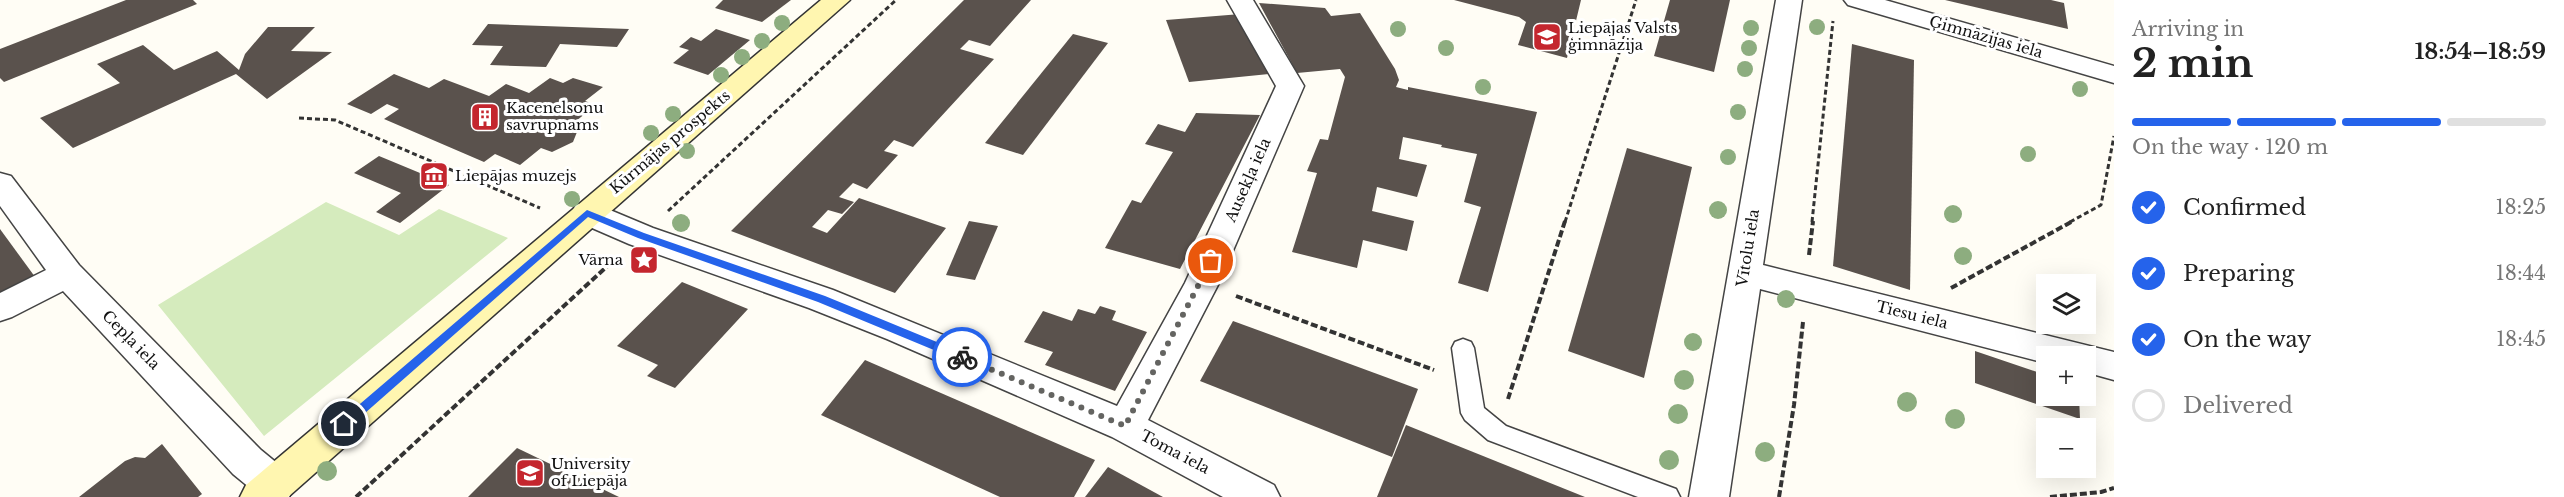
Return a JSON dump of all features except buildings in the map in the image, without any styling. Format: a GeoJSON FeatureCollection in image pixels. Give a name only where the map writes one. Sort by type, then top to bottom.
{"type":"FeatureCollection","features":[{"type":"Feature","properties":{"kind":"main road","name":"Kūrmājas prospekts"},"geometry":{"type":"LineString","coordinates":[[267,491],[837,0]]}},
{"type":"Feature","properties":{"kind":"street","name":"Ausekļa iela"},"geometry":{"type":"LineString","coordinates":[[1125,426],[1202,283],[1290,86],[1240,0]]}},
{"type":"Feature","properties":{"kind":"street","name":"Vītolu iela"},"geometry":{"type":"LineString","coordinates":[[1709,497],[1789,0]]}},
{"type":"Feature","properties":{"kind":"street","name":"Ģimnāzijas iela"},"geometry":{"type":"LineString","coordinates":[[1857,0],[2114,75]]}},
{"type":"Feature","properties":{"kind":"street","name":"Cepļa iela"},"geometry":{"type":"LineString","coordinates":[[0,183],[67,274],[248,462],[267,491]]}},
{"type":"Feature","properties":{"kind":"street","name":"Toma iela"},"geometry":{"type":"LineString","coordinates":[[587,213],[641,236],[821,299],[1125,426],[1260,497]]}},
{"type":"Feature","properties":{"kind":"street","name":"Tiesu iela"},"geometry":{"type":"LineString","coordinates":[[1744,273],[2036,346]]}},
{"type":"Feature","properties":{"kind":"street"},"geometry":{"type":"LineString","coordinates":[[0,308],[67,274]]}},
{"type":"Feature","properties":{"kind":"street"},"geometry":{"type":"LineString","coordinates":[[2096,361],[2114,366]]}},
{"type":"Feature","properties":{"kind":"lane"},"geometry":{"type":"LineString","coordinates":[[1463,348],[1473,413],[1497,433],[1667,497]]}},
{"type":"Feature","properties":{"kind":"path"},"geometry":{"type":"LineString","coordinates":[[1497,433],[1636,0]]}},
{"type":"Feature","properties":{"kind":"path"},"geometry":{"type":"LineString","coordinates":[[1779,497],[1794,405],[1834,18]]}},
{"type":"Feature","properties":{"kind":"path"},"geometry":{"type":"LineString","coordinates":[[299,118],[335,120],[542,209]]}},
{"type":"Feature","properties":{"kind":"path"},"geometry":{"type":"LineString","coordinates":[[1906,313],[2101,205],[2114,136]]}},
{"type":"Feature","properties":{"kind":"path"},"geometry":{"type":"LineString","coordinates":[[1202,283],[1469,382]]}},
{"type":"Feature","properties":{"kind":"path"},"geometry":{"type":"LineString","coordinates":[[2049,497],[2101,492],[2114,488]]}},
{"type":"Feature","properties":{"kind":"green space"},"geometry":{"type":"Polygon","coordinates":[[[326,202],[399,235],[439,209],[508,238],[264,436],[158,305],[326,202]]]}},
{"type":"Feature","properties":{"kind":"way so far"},"geometry":{"type":"LineString","coordinates":[[962,357],[1125,426],[1202,283],[1211,261]]}},
{"type":"Feature","properties":{"kind":"place","name":"Liepājas Valsts ģimnāzija"},"geometry":{"type":"Point","coordinates":[1547,37]}},
{"type":"Feature","properties":{"kind":"place","name":"Kacenelsonu savrupnams"},"geometry":{"type":"Point","coordinates":[485,117]}},
{"type":"Feature","properties":{"kind":"place","name":"Liepājas muzejs"},"geometry":{"type":"Point","coordinates":[434,176]}},
{"type":"Feature","properties":{"kind":"place","name":"Vārna"},"geometry":{"type":"Point","coordinates":[644,260]}},
{"type":"Feature","properties":{"kind":"place","name":"University of Liepāja"},"geometry":{"type":"Point","coordinates":[530,473]}},
{"type":"Feature","properties":{"kind":"route"},"geometry":{"type":"LineString","coordinates":[[344,424],[587,213],[641,236],[821,299],[962,357]]}}]}
